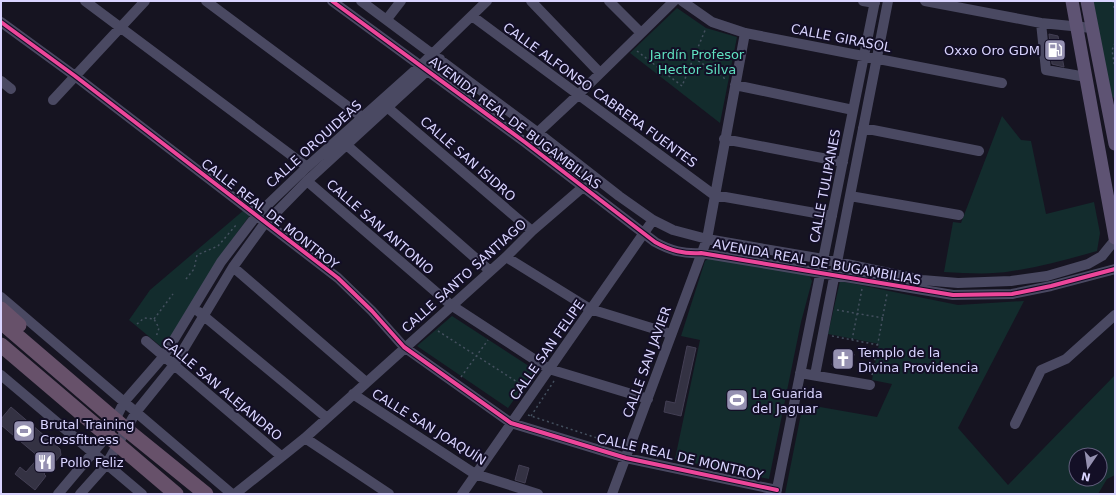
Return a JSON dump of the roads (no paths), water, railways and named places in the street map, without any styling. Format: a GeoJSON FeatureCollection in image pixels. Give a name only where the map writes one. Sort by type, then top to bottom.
{"type":"FeatureCollection","features":[{"type":"Feature","properties":{"kind":"highway"},"geometry":{"type":"LineString","coordinates":[[1,309],[52,357],[74,383]]}},
{"type":"Feature","properties":{"kind":"highway"},"geometry":{"type":"LineString","coordinates":[[1,322],[127,430],[206,494]]}},
{"type":"Feature","properties":{"kind":"highway"},"geometry":{"type":"LineString","coordinates":[[1,345],[64,398],[106,436],[119,445],[176,494]]}},
{"type":"Feature","properties":{"kind":"highway"},"geometry":{"type":"LineString","coordinates":[[1,357],[48,391],[64,398]]}},
{"type":"Feature","properties":{"kind":"main road"},"geometry":{"type":"LineString","coordinates":[[1072,1],[1115,239]]}},
{"type":"Feature","properties":{"kind":"main road"},"geometry":{"type":"LineString","coordinates":[[1087,1],[1113,123],[1115,144]]}},
{"type":"Feature","properties":{"kind":"street"},"geometry":{"type":"LineString","coordinates":[[85,1],[307,167]]}},
{"type":"Feature","properties":{"kind":"street"},"geometry":{"type":"LineString","coordinates":[[53,100],[145,1]]}},
{"type":"Feature","properties":{"kind":"street"},"geometry":{"type":"LineString","coordinates":[[206,1],[362,117]]}},
{"type":"Feature","properties":{"kind":"street","name":"AVENIDA REAL DE BUGAMBILIAS"},"geometry":{"type":"LineString","coordinates":[[332,1],[526,143],[655,242],[668,249],[686,254],[701,253],[835,274],[953,295],[1012,294],[1051,286],[1115,269]]}},
{"type":"Feature","properties":{"kind":"street","name":"AVENIDA REAL DE BUGAMBILIAS"},"geometry":{"type":"LineString","coordinates":[[361,1],[653,220],[673,230],[707,239],[823,259],[930,280],[958,283],[1026,279],[1047,276],[1088,264],[1102,256],[1115,239]]}},
{"type":"Feature","properties":{"kind":"street"},"geometry":{"type":"LineString","coordinates":[[386,19],[401,1]]}},
{"type":"Feature","properties":{"kind":"street","name":"CALLE ORQUIDEAS"},"geometry":{"type":"LineString","coordinates":[[80,494],[106,464],[119,445],[136,412],[174,365],[233,266],[265,223],[307,181],[387,108],[487,1]]}},
{"type":"Feature","properties":{"kind":"street"},"geometry":{"type":"LineString","coordinates":[[532,1],[600,73]]}},
{"type":"Feature","properties":{"kind":"street"},"geometry":{"type":"LineString","coordinates":[[609,1],[641,33]]}},
{"type":"Feature","properties":{"kind":"street"},"geometry":{"type":"LineString","coordinates":[[526,143],[578,95],[674,1]]}},
{"type":"Feature","properties":{"kind":"street","name":"CALLE GIRASOL"},"geometry":{"type":"LineString","coordinates":[[682,1],[712,22],[745,33],[1002,83]]}},
{"type":"Feature","properties":{"kind":"street"},"geometry":{"type":"LineString","coordinates":[[863,1],[875,2]]}},
{"type":"Feature","properties":{"kind":"street","name":"CALLE TULIPANES"},"geometry":{"type":"LineString","coordinates":[[815,375],[888,1]]}},
{"type":"Feature","properties":{"kind":"street"},"geometry":{"type":"LineString","coordinates":[[925,1],[1041,23],[1078,28],[1092,28]]}},
{"type":"Feature","properties":{"kind":"street","name":"CALLE TULIPANES"},"geometry":{"type":"LineString","coordinates":[[776,492],[875,2]]}},
{"type":"Feature","properties":{"kind":"street","name":"CALLE ALFONSO CABRERA FUENTES"},"geometry":{"type":"LineString","coordinates":[[472,16],[714,195]]}},
{"type":"Feature","properties":{"kind":"street","name":"CALLE REAL DE MONTROY"},"geometry":{"type":"LineString","coordinates":[[1,22],[75,76],[338,278],[372,311],[404,347],[511,423],[626,458],[776,492]]}},
{"type":"Feature","properties":{"kind":"street"},"geometry":{"type":"LineString","coordinates":[[1041,23],[1046,70],[1086,77]]}},
{"type":"Feature","properties":{"kind":"street","name":"CALLE SAN JAVIER"},"geometry":{"type":"LineString","coordinates":[[612,494],[707,239],[724,139],[745,33]]}},
{"type":"Feature","properties":{"kind":"street","name":"CALLE ORQUIDEAS"},"geometry":{"type":"LineString","coordinates":[[58,494],[106,436],[124,402],[164,356],[221,262],[256,216],[362,117],[424,68]]}},
{"type":"Feature","properties":{"kind":"street"},"geometry":{"type":"LineString","coordinates":[[1,81],[11,89]]}},
{"type":"Feature","properties":{"kind":"street"},"geometry":{"type":"LineString","coordinates":[[735,85],[853,110]]}},
{"type":"Feature","properties":{"kind":"street","name":"CALLE SAN ISIDRO"},"geometry":{"type":"LineString","coordinates":[[387,108],[532,231]]}},
{"type":"Feature","properties":{"kind":"street"},"geometry":{"type":"LineString","coordinates":[[863,128],[979,151]]}},
{"type":"Feature","properties":{"kind":"street"},"geometry":{"type":"LineString","coordinates":[[339,138],[490,270]]}},
{"type":"Feature","properties":{"kind":"street"},"geometry":{"type":"LineString","coordinates":[[724,139],[843,162]]}},
{"type":"Feature","properties":{"kind":"street","name":"CALLE SAN ANTONIO"},"geometry":{"type":"LineString","coordinates":[[307,181],[451,305],[549,369],[648,398]]}},
{"type":"Feature","properties":{"kind":"street","name":"CALLE SANTO SANTIAGO"},"geometry":{"type":"LineString","coordinates":[[233,494],[327,418],[404,347],[506,257],[532,231],[583,187]]}},
{"type":"Feature","properties":{"kind":"street"},"geometry":{"type":"LineString","coordinates":[[714,195],[832,216]]}},
{"type":"Feature","properties":{"kind":"street"},"geometry":{"type":"LineString","coordinates":[[850,196],[959,215]]}},
{"type":"Feature","properties":{"kind":"street","name":"CALLE SAN FELIPE"},"geometry":{"type":"LineString","coordinates":[[462,494],[653,220]]}},
{"type":"Feature","properties":{"kind":"street"},"geometry":{"type":"LineString","coordinates":[[506,257],[590,309],[671,334]]}},
{"type":"Feature","properties":{"kind":"street","name":"CALLE SAN JOAQUÍN"},"geometry":{"type":"LineString","coordinates":[[233,266],[366,382]]}},
{"type":"Feature","properties":{"kind":"street"},"geometry":{"type":"LineString","coordinates":[[926,291],[930,280]]}},
{"type":"Feature","properties":{"kind":"street"},"geometry":{"type":"LineString","coordinates":[[1,297],[233,494]]}},
{"type":"Feature","properties":{"kind":"street"},"geometry":{"type":"LineString","coordinates":[[193,307],[327,418]]}},
{"type":"Feature","properties":{"kind":"street"},"geometry":{"type":"LineString","coordinates":[[1016,424],[1041,370],[1066,359],[1115,315]]}},
{"type":"Feature","properties":{"kind":"street","name":"CALLE SAN ALEJANDRO"},"geometry":{"type":"LineString","coordinates":[[151,340],[164,356],[174,365],[281,456]]}},
{"type":"Feature","properties":{"kind":"street"},"geometry":{"type":"LineString","coordinates":[[800,373],[870,385]]}},
{"type":"Feature","properties":{"kind":"street"},"geometry":{"type":"LineString","coordinates":[[1,375],[142,494]]}},
{"type":"Feature","properties":{"kind":"street","name":"CALLE SAN JOAQUÍN"},"geometry":{"type":"LineString","coordinates":[[353,394],[475,474],[538,494]]}},
{"type":"Feature","properties":{"kind":"street"},"geometry":{"type":"LineString","coordinates":[[304,438],[389,494]]}},
{"type":"Feature","properties":{"kind":"place","name":"Oxxo Oro GDM"},"geometry":{"type":"Point","coordinates":[1055,50]}},
{"type":"Feature","properties":{"kind":"place","name":"Templo de la Divina Providencia"},"geometry":{"type":"Point","coordinates":[843,359]}},
{"type":"Feature","properties":{"kind":"place","name":"La Guarida del Jaguar"},"geometry":{"type":"Point","coordinates":[737,400]}},
{"type":"Feature","properties":{"kind":"place","name":"Brutal Training Crossfitness"},"geometry":{"type":"Point","coordinates":[24,431]}},
{"type":"Feature","properties":{"kind":"place","name":"Pollo Feliz"},"geometry":{"type":"Point","coordinates":[45,462]}},
{"type":"Feature","properties":{"kind":"park label","name":"Jardín Profesor Hector Silva"},"geometry":{"type":"Point","coordinates":[697,62]}}]}
